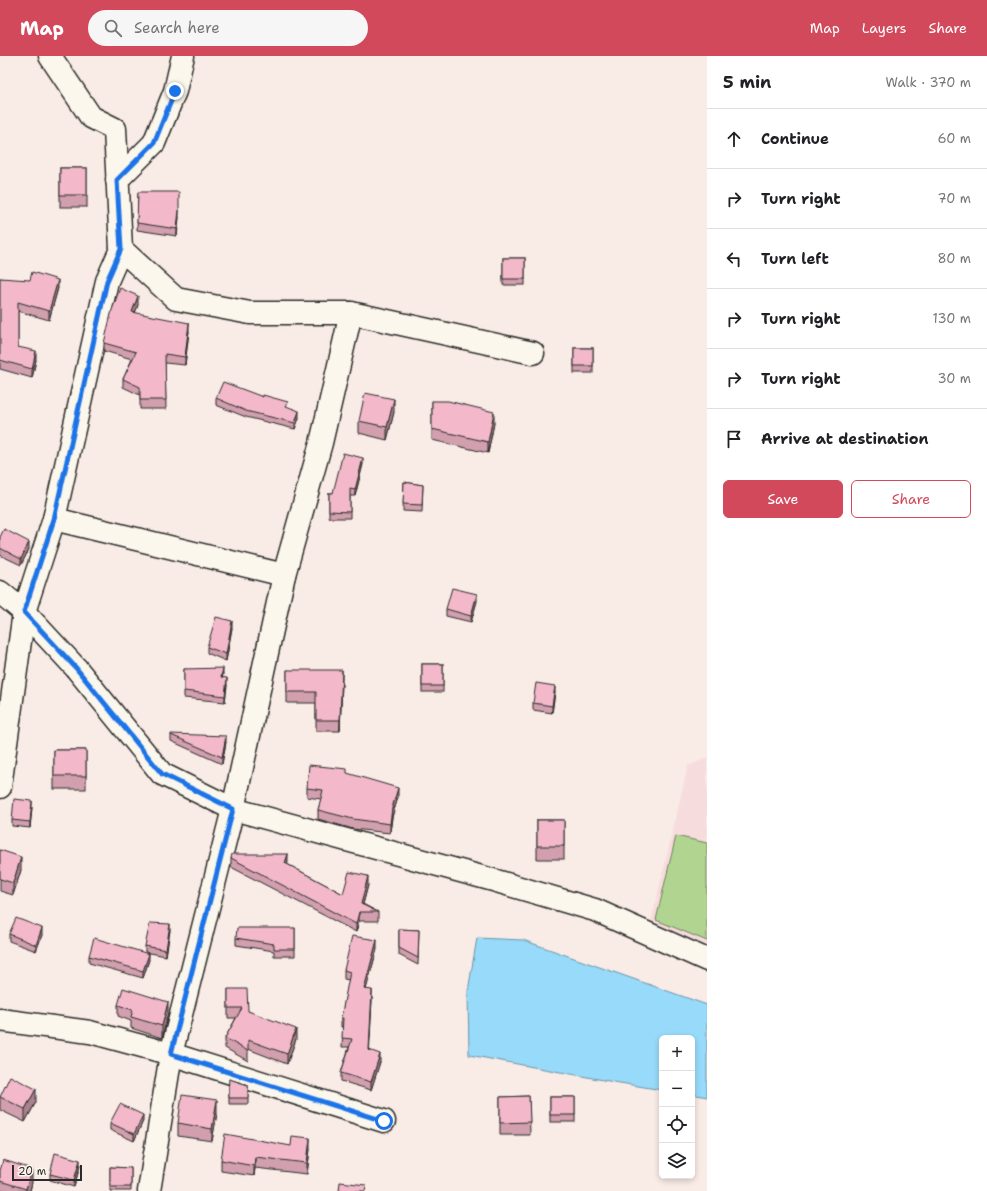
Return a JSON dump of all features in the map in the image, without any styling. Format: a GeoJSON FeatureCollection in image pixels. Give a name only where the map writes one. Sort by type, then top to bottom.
{"type":"FeatureCollection","features":[{"type":"Feature","properties":{"kind":"street"},"geometry":{"type":"LineString","coordinates":[[0,787],[24,612],[54,519],[107,281],[121,249],[114,129],[91,117],[50,56]]}},
{"type":"Feature","properties":{"kind":"street"},"geometry":{"type":"LineString","coordinates":[[117,180],[154,143],[175,91],[183,56]]}},
{"type":"Feature","properties":{"kind":"street"},"geometry":{"type":"LineString","coordinates":[[121,249],[176,299],[250,313],[351,313],[533,353]]}},
{"type":"Feature","properties":{"kind":"street"},"geometry":{"type":"LineString","coordinates":[[148,1191],[171,1054],[233,809],[284,575],[321,443],[351,313]]}},
{"type":"Feature","properties":{"kind":"street"},"geometry":{"type":"LineString","coordinates":[[54,519],[284,575]]}},
{"type":"Feature","properties":{"kind":"street"},"geometry":{"type":"LineString","coordinates":[[0,592],[24,612],[76,668],[162,774],[233,809],[493,880],[595,910],[707,960]]}},
{"type":"Feature","properties":{"kind":"street"},"geometry":{"type":"LineString","coordinates":[[0,1020],[90,1032],[171,1054],[384,1121]]}},
{"type":"Feature","properties":{"kind":"shaded area"},"geometry":{"type":"Polygon","coordinates":[[[707,758],[707,957],[648,935],[688,766],[707,758]]]}},
{"type":"Feature","properties":{"kind":"green space"},"geometry":{"type":"Polygon","coordinates":[[[676,836],[707,843],[707,941],[656,920],[676,836]]]}},
{"type":"Feature","properties":{"kind":"water"},"geometry":{"type":"Polygon","coordinates":[[[477,938],[523,940],[707,1005],[707,1097],[695,1095],[695,1035],[659,1035],[659,1090],[469,1055],[468,991],[477,938]]]}},
{"type":"Feature","properties":{"kind":"building"},"geometry":{"type":"Polygon","coordinates":[[[60,168],[87,168],[87,195],[60,195],[60,168]]]}},
{"type":"Feature","properties":{"kind":"building"},"geometry":{"type":"Polygon","coordinates":[[[138,192],[179,192],[177,229],[137,223],[138,192]]]}},
{"type":"Feature","properties":{"kind":"building"},"geometry":{"type":"Polygon","coordinates":[[[503,258],[525,258],[525,279],[503,279],[503,258]]]}},
{"type":"Feature","properties":{"kind":"building"},"geometry":{"type":"Polygon","coordinates":[[[32,272],[58,280],[49,311],[18,302],[18,347],[36,351],[32,369],[0,360],[0,278],[30,280],[32,272]]]}},
{"type":"Feature","properties":{"kind":"building"},"geometry":{"type":"Polygon","coordinates":[[[120,288],[138,296],[132,312],[189,323],[185,357],[165,354],[166,400],[140,400],[140,387],[123,379],[136,352],[104,343],[112,310],[120,288]]]}},
{"type":"Feature","properties":{"kind":"building"},"geometry":{"type":"Polygon","coordinates":[[[574,348],[593,348],[593,366],[574,366],[574,348]]]}},
{"type":"Feature","properties":{"kind":"building"},"geometry":{"type":"Polygon","coordinates":[[[223,382],[263,397],[263,395],[288,402],[286,406],[299,411],[295,423],[246,411],[216,398],[223,382]]]}},
{"type":"Feature","properties":{"kind":"building"},"geometry":{"type":"Polygon","coordinates":[[[365,393],[394,399],[387,427],[359,421],[365,393]]]}},
{"type":"Feature","properties":{"kind":"building"},"geometry":{"type":"Polygon","coordinates":[[[432,401],[448,401],[494,412],[488,442],[432,429],[432,401]]]}},
{"type":"Feature","properties":{"kind":"building"},"geometry":{"type":"Polygon","coordinates":[[[343,453],[363,458],[355,490],[350,489],[350,512],[329,511],[329,493],[333,493],[343,453]]]}},
{"type":"Feature","properties":{"kind":"building"},"geometry":{"type":"Polygon","coordinates":[[[404,482],[423,485],[422,505],[403,504],[404,482]]]}},
{"type":"Feature","properties":{"kind":"building"},"geometry":{"type":"Polygon","coordinates":[[[4,529],[29,542],[21,559],[0,548],[0,537],[4,529]]]}},
{"type":"Feature","properties":{"kind":"building"},"geometry":{"type":"Polygon","coordinates":[[[452,588],[477,594],[471,616],[446,609],[452,588]]]}},
{"type":"Feature","properties":{"kind":"building"},"geometry":{"type":"Polygon","coordinates":[[[216,617],[232,621],[226,654],[207,647],[216,617]]]}},
{"type":"Feature","properties":{"kind":"building"},"geometry":{"type":"Polygon","coordinates":[[[422,664],[443,664],[443,686],[422,686],[422,664]]]}},
{"type":"Feature","properties":{"kind":"building"},"geometry":{"type":"Polygon","coordinates":[[[223,668],[221,677],[227,678],[225,696],[184,691],[184,669],[223,668]]]}},
{"type":"Feature","properties":{"kind":"building"},"geometry":{"type":"Polygon","coordinates":[[[287,670],[342,670],[340,720],[316,720],[316,692],[287,692],[287,670]]]}},
{"type":"Feature","properties":{"kind":"building"},"geometry":{"type":"Polygon","coordinates":[[[536,683],[555,686],[552,706],[533,703],[536,683]]]}},
{"type":"Feature","properties":{"kind":"building"},"geometry":{"type":"Polygon","coordinates":[[[171,735],[226,736],[222,757],[171,735]]]}},
{"type":"Feature","properties":{"kind":"building"},"geometry":{"type":"Polygon","coordinates":[[[54,750],[86,750],[86,776],[54,776],[54,750]]]}},
{"type":"Feature","properties":{"kind":"building"},"geometry":{"type":"Polygon","coordinates":[[[309,765],[347,769],[347,773],[398,788],[392,808],[390,824],[353,819],[318,810],[323,790],[307,788],[309,765]]]}},
{"type":"Feature","properties":{"kind":"building"},"geometry":{"type":"Polygon","coordinates":[[[14,799],[32,801],[30,822],[12,820],[14,799]]]}},
{"type":"Feature","properties":{"kind":"building"},"geometry":{"type":"Polygon","coordinates":[[[537,820],[564,820],[564,846],[537,846],[537,820]]]}},
{"type":"Feature","properties":{"kind":"building"},"geometry":{"type":"Polygon","coordinates":[[[0,850],[21,857],[13,883],[0,879],[0,850]]]}},
{"type":"Feature","properties":{"kind":"building"},"geometry":{"type":"Polygon","coordinates":[[[232,854],[288,854],[285,863],[343,894],[349,872],[368,876],[361,904],[378,912],[359,912],[356,924],[231,858],[232,854]]]}},
{"type":"Feature","properties":{"kind":"building"},"geometry":{"type":"Polygon","coordinates":[[[16,918],[42,928],[36,945],[9,934],[16,918]]]}},
{"type":"Feature","properties":{"kind":"building"},"geometry":{"type":"Polygon","coordinates":[[[150,923],[170,924],[166,950],[145,946],[150,923]]]}},
{"type":"Feature","properties":{"kind":"building"},"geometry":{"type":"Polygon","coordinates":[[[237,928],[295,928],[295,949],[274,949],[274,944],[236,938],[237,928]]]}},
{"type":"Feature","properties":{"kind":"building"},"geometry":{"type":"Polygon","coordinates":[[[399,929],[419,930],[418,958],[399,948],[399,929]]]}},
{"type":"Feature","properties":{"kind":"building"},"geometry":{"type":"Polygon","coordinates":[[[352,936],[377,940],[364,989],[372,990],[369,1050],[380,1054],[371,1082],[341,1073],[352,1039],[342,1038],[343,1018],[341,1018],[350,972],[344,970],[352,936]]]}},
{"type":"Feature","properties":{"kind":"building"},"geometry":{"type":"Polygon","coordinates":[[[94,938],[149,954],[143,971],[89,956],[94,938]]]}},
{"type":"Feature","properties":{"kind":"building"},"geometry":{"type":"Polygon","coordinates":[[[123,988],[168,1002],[162,1026],[131,1017],[133,1010],[118,1005],[123,988]]]}},
{"type":"Feature","properties":{"kind":"building"},"geometry":{"type":"Polygon","coordinates":[[[228,989],[247,989],[248,1011],[296,1029],[287,1054],[248,1040],[248,1051],[225,1038],[242,1008],[228,1008],[228,989]]]}},
{"type":"Feature","properties":{"kind":"building"},"geometry":{"type":"Polygon","coordinates":[[[10,1076],[36,1089],[25,1109],[0,1097],[10,1076]]]}},
{"type":"Feature","properties":{"kind":"building"},"geometry":{"type":"Polygon","coordinates":[[[229,1079],[248,1085],[248,1098],[229,1098],[229,1079]]]}},
{"type":"Feature","properties":{"kind":"building"},"geometry":{"type":"Polygon","coordinates":[[[182,1095],[217,1100],[212,1129],[178,1123],[182,1095]]]}},
{"type":"Feature","properties":{"kind":"building"},"geometry":{"type":"Polygon","coordinates":[[[529,1096],[530,1122],[500,1123],[500,1097],[529,1096]]]}},
{"type":"Feature","properties":{"kind":"building"},"geometry":{"type":"Polygon","coordinates":[[[550,1097],[575,1097],[575,1115],[550,1115],[550,1097]]]}},
{"type":"Feature","properties":{"kind":"building"},"geometry":{"type":"Polygon","coordinates":[[[120,1104],[143,1115],[134,1134],[110,1123],[120,1104]]]}},
{"type":"Feature","properties":{"kind":"building"},"geometry":{"type":"Polygon","coordinates":[[[225,1134],[291,1146],[292,1136],[310,1138],[307,1163],[255,1157],[254,1166],[221,1160],[225,1134]]]}},
{"type":"Feature","properties":{"kind":"building"},"geometry":{"type":"Polygon","coordinates":[[[55,1153],[80,1160],[74,1180],[50,1174],[55,1153]]]}},
{"type":"Feature","properties":{"kind":"building"},"geometry":{"type":"Polygon","coordinates":[[[3,1160],[32,1169],[26,1189],[0,1181],[0,1171],[3,1160]]]}},
{"type":"Feature","properties":{"kind":"building"},"geometry":{"type":"Polygon","coordinates":[[[110,1167],[131,1168],[131,1187],[110,1187],[110,1167]]]}},
{"type":"Feature","properties":{"kind":"building"},"geometry":{"type":"Polygon","coordinates":[[[340,1182],[366,1185],[365,1191],[339,1191],[340,1182]]]}},
{"type":"Feature","properties":{"kind":"route"},"geometry":{"type":"LineString","coordinates":[[175,91],[154,143],[117,180],[121,249],[107,281],[54,519],[24,612],[76,668],[162,774],[233,809],[171,1054],[384,1121]]}}]}
